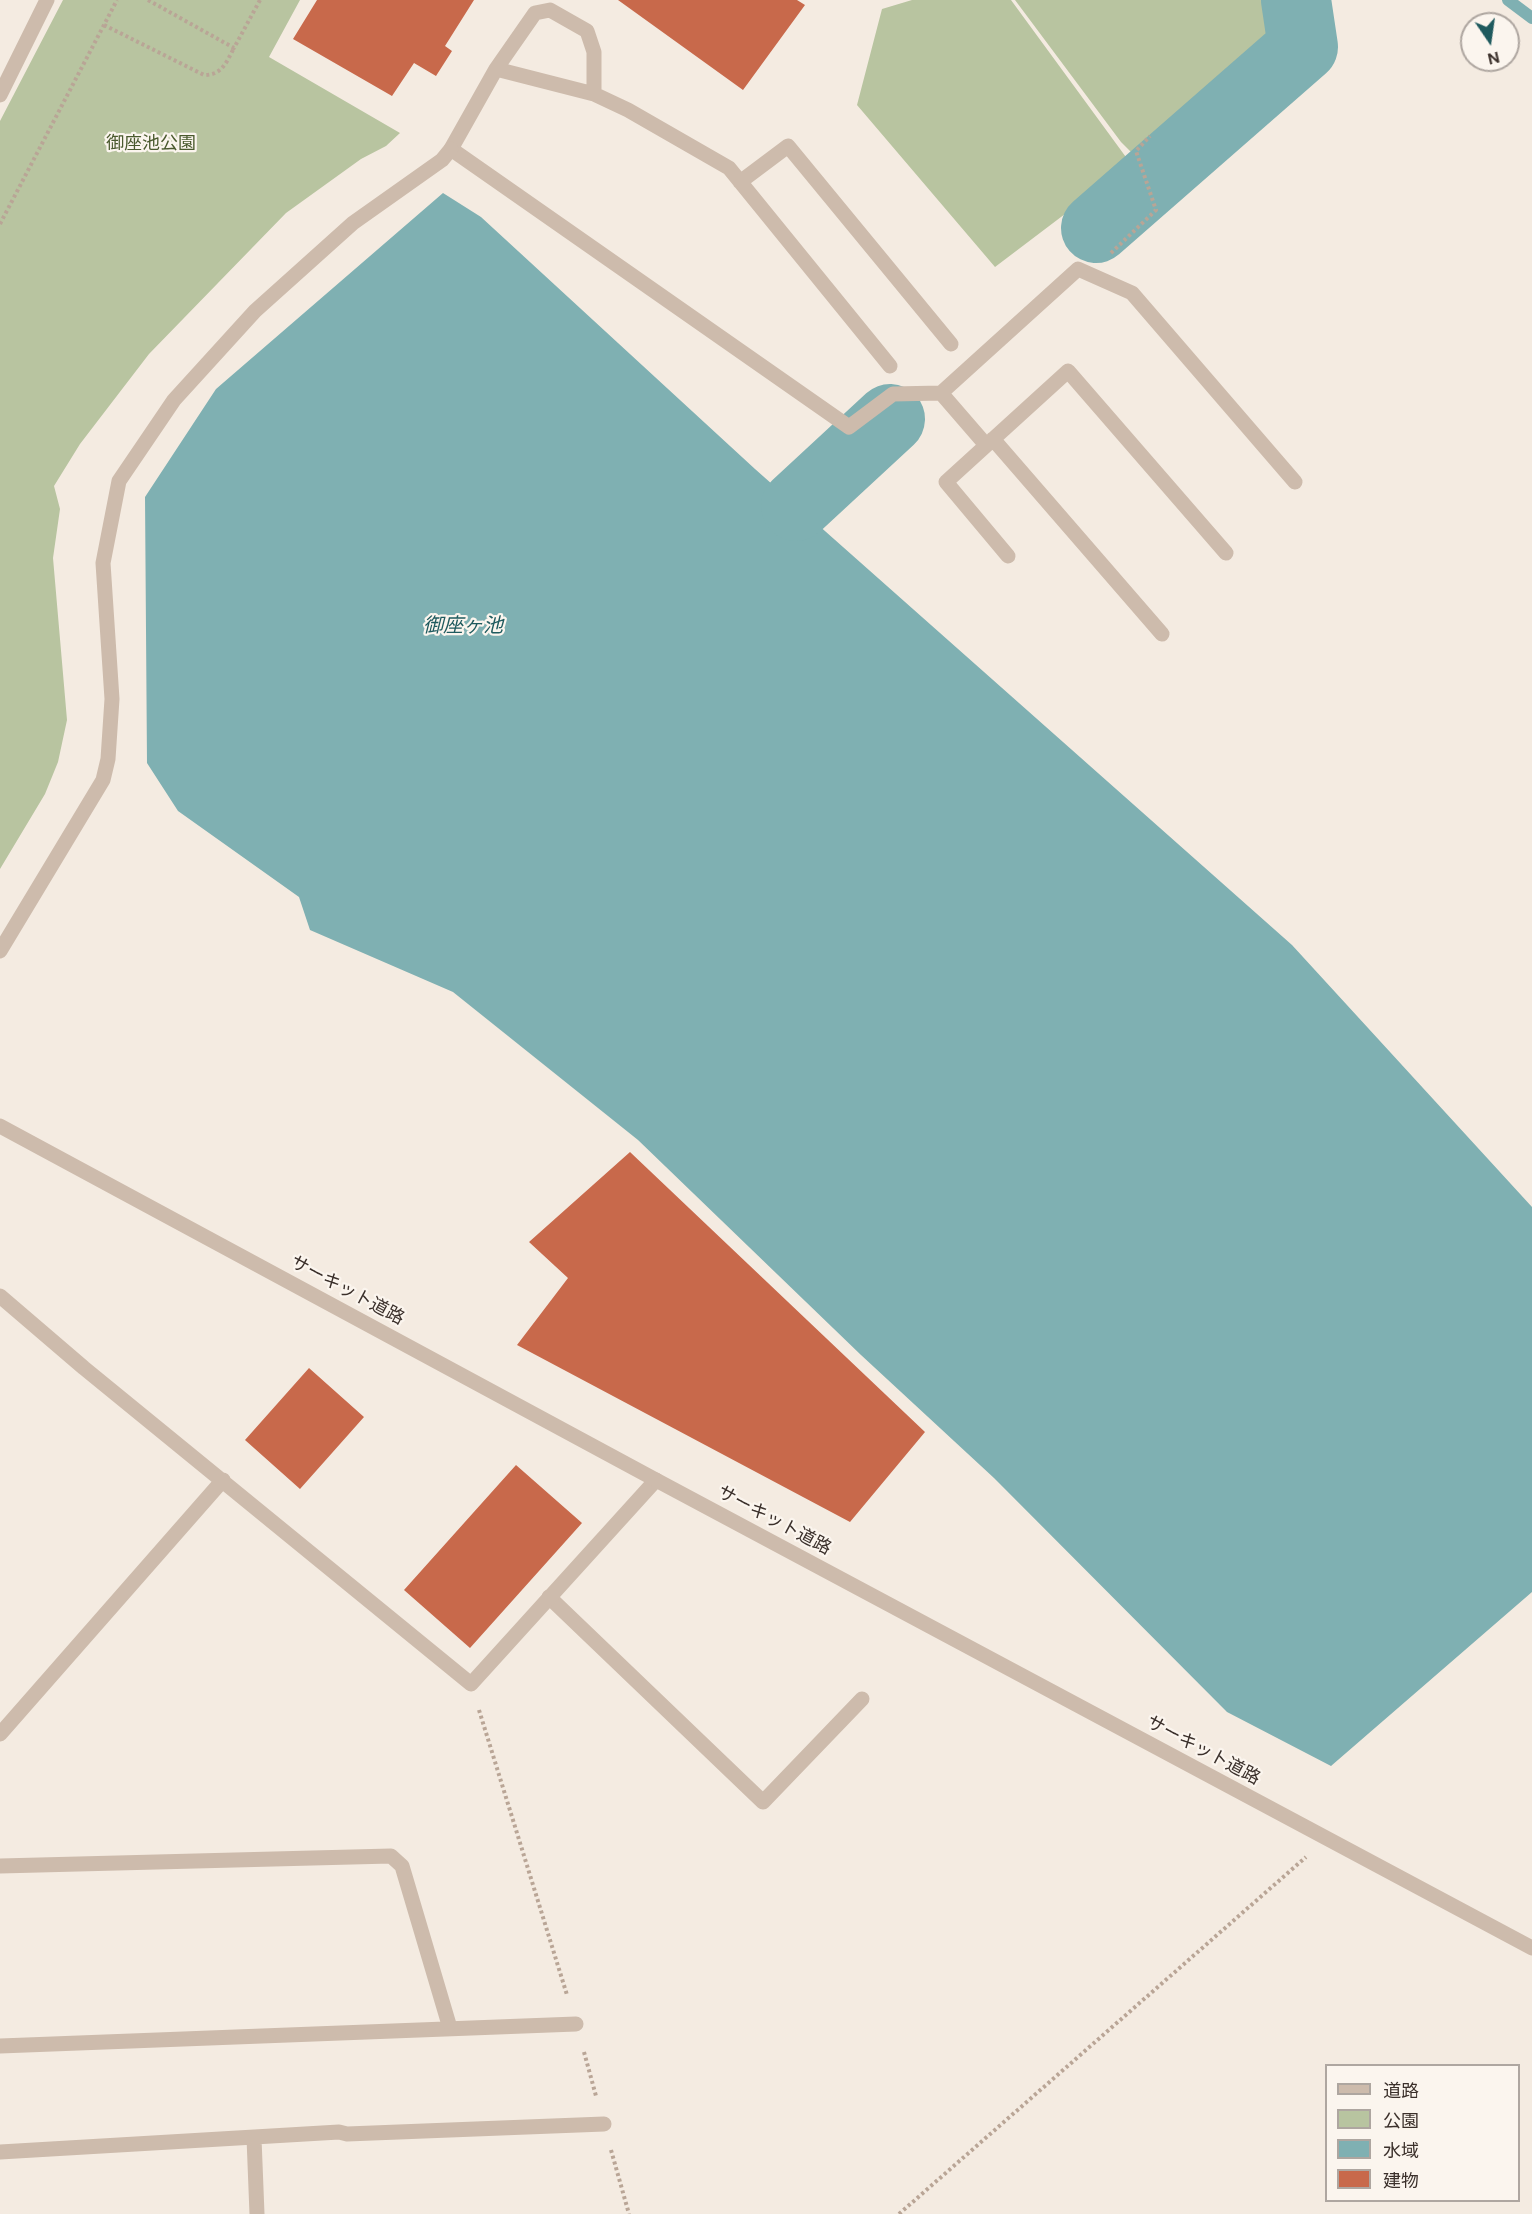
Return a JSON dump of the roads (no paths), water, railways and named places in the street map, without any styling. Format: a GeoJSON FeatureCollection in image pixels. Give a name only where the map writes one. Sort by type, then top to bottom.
{"type":"FeatureCollection","features":[{"type":"Feature","properties":{"kind":"street"},"geometry":{"type":"LineString","coordinates":[[0,94],[47,0]]}},
{"type":"Feature","properties":{"kind":"street"},"geometry":{"type":"LineString","coordinates":[[0,951],[103,780],[108,759],[112,699],[103,563],[119,481],[174,400],[255,311],[353,223],[442,160],[451,149],[496,69],[535,13],[550,10],[587,31],[594,52],[594,94]]}},
{"type":"Feature","properties":{"kind":"street"},"geometry":{"type":"LineString","coordinates":[[496,69],[594,94],[628,110],[729,168],[890,366]]}},
{"type":"Feature","properties":{"kind":"street"},"geometry":{"type":"LineString","coordinates":[[740,182],[788,146],[951,344]]}},
{"type":"Feature","properties":{"kind":"street"},"geometry":{"type":"LineString","coordinates":[[451,149],[849,428],[894,394],[941,393],[1078,269],[1132,293],[1295,482]]}},
{"type":"Feature","properties":{"kind":"street"},"geometry":{"type":"LineString","coordinates":[[1008,556],[946,482],[1068,371],[1226,553]]}},
{"type":"Feature","properties":{"kind":"street"},"geometry":{"type":"LineString","coordinates":[[941,393],[990,442],[1162,634]]}},
{"type":"Feature","properties":{"kind":"street","name":"サーキット道路"},"geometry":{"type":"LineString","coordinates":[[0,1126],[1532,1948]]}},
{"type":"Feature","properties":{"kind":"street"},"geometry":{"type":"LineString","coordinates":[[0,1296],[471,1684],[656,1480]]}},
{"type":"Feature","properties":{"kind":"street"},"geometry":{"type":"LineString","coordinates":[[2,1728],[223,1480]]}},
{"type":"Feature","properties":{"kind":"street"},"geometry":{"type":"LineString","coordinates":[[549,1597],[763,1802],[862,1699]]}},
{"type":"Feature","properties":{"kind":"street"},"geometry":{"type":"LineString","coordinates":[[0,1866],[391,1856],[402,1866],[450,2028]]}},
{"type":"Feature","properties":{"kind":"street"},"geometry":{"type":"LineString","coordinates":[[0,2046],[576,2024]]}},
{"type":"Feature","properties":{"kind":"street"},"geometry":{"type":"LineString","coordinates":[[0,2152],[339,2132],[347,2134],[604,2124]]}},
{"type":"Feature","properties":{"kind":"street"},"geometry":{"type":"LineString","coordinates":[[254,2138],[257,2214]]}},
{"type":"Feature","properties":{"kind":"water","name":"御座ヶ池"},"geometry":{"type":"Polygon","coordinates":[[[443,193],[481,217],[755,469],[1292,945],[1532,1207],[1532,1592],[1331,1766],[1227,1712],[994,1478],[861,1355],[638,1140],[453,992],[310,930],[299,897],[178,811],[147,763],[145,497],[216,389],[443,193]]]}},
{"type":"Feature","properties":{"kind":"waterway"},"geometry":{"type":"LineString","coordinates":[[1096,228],[1303,47],[1296,0]]}},
{"type":"Feature","properties":{"kind":"waterway"},"geometry":{"type":"LineString","coordinates":[[1508,0],[1532,18]]}},
{"type":"Feature","properties":{"kind":"waterway"},"geometry":{"type":"LineString","coordinates":[[796,506],[890,419]]}},
{"type":"Feature","properties":{"kind":"park label","name":"御座池公園"},"geometry":{"type":"Point","coordinates":[151,144]}}]}
